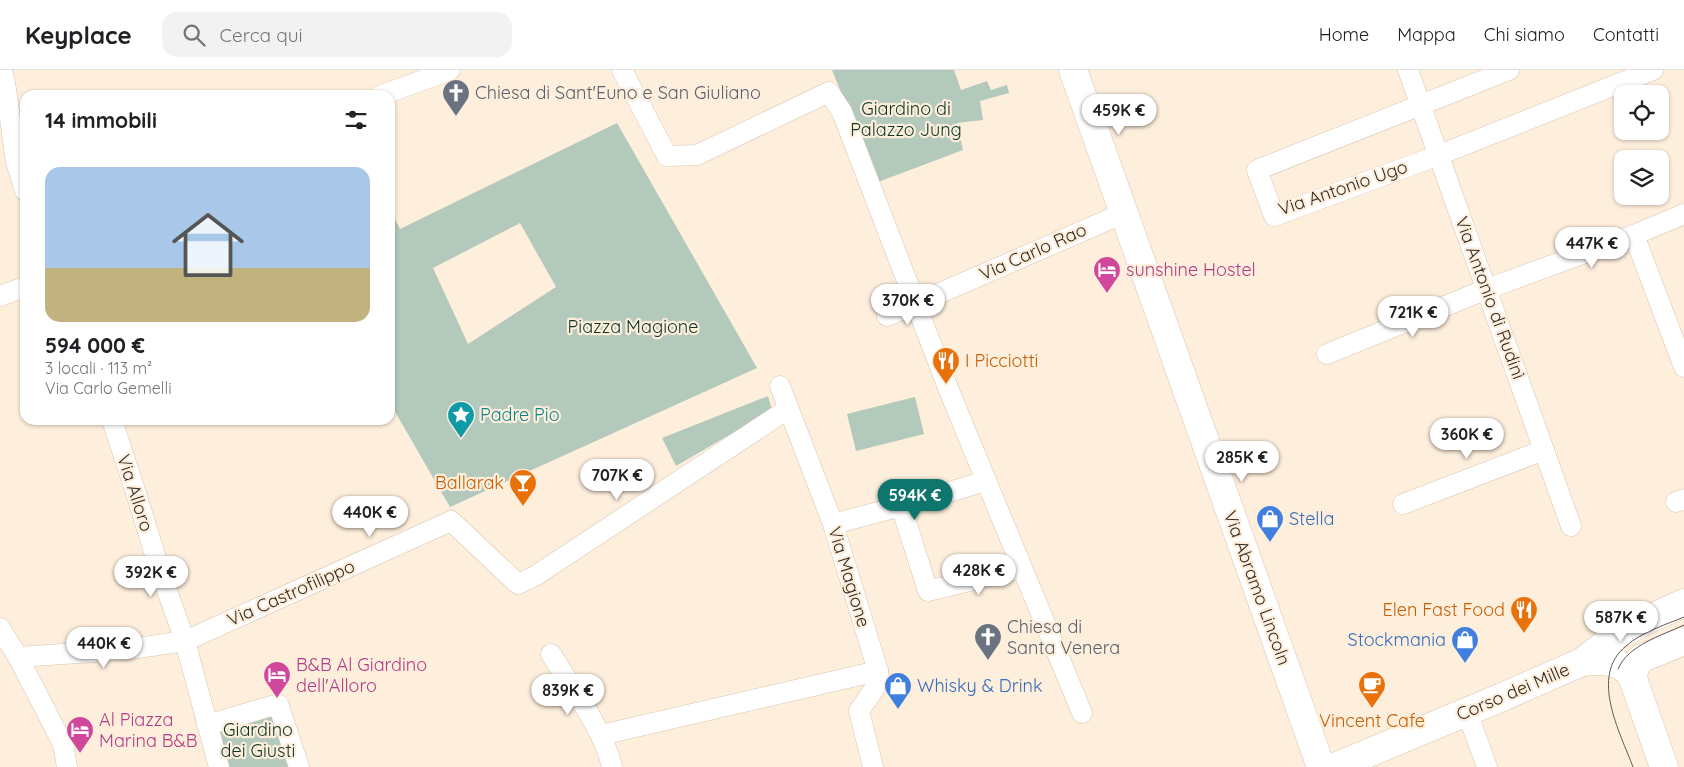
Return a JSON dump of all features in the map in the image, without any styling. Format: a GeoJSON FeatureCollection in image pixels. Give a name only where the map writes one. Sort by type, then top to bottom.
{"type":"FeatureCollection","features":[{"type":"Feature","properties":{"kind":"street"},"geometry":{"type":"LineString","coordinates":[[2,70],[16,162],[20,175]]}},
{"type":"Feature","properties":{"kind":"street"},"geometry":{"type":"LineString","coordinates":[[395,90],[450,70]]}},
{"type":"Feature","properties":{"kind":"street"},"geometry":{"type":"LineString","coordinates":[[622,70],[668,156],[697,155],[829,92],[842,112],[982,472],[1082,713]]}},
{"type":"Feature","properties":{"kind":"street","name":"Via Antonio di Rudinì"},"geometry":{"type":"LineString","coordinates":[[1408,70],[1571,526]]}},
{"type":"Feature","properties":{"kind":"street","name":"Via Antonio Ugo"},"geometry":{"type":"LineString","coordinates":[[1509,70],[1257,170],[1274,216],[1653,70]]}},
{"type":"Feature","properties":{"kind":"street","name":"Via Abramo Lincoln"},"geometry":{"type":"LineString","coordinates":[[1077,71],[1124,213],[1321,767]]}},
{"type":"Feature","properties":{"kind":"street","name":"Via Carlo Rao"},"geometry":{"type":"LineString","coordinates":[[887,316],[1124,213]]}},
{"type":"Feature","properties":{"kind":"street"},"geometry":{"type":"LineString","coordinates":[[1327,354],[1487,289],[1634,235],[1684,214]]}},
{"type":"Feature","properties":{"kind":"street"},"geometry":{"type":"LineString","coordinates":[[1634,235],[1684,366]]}},
{"type":"Feature","properties":{"kind":"street"},"geometry":{"type":"LineString","coordinates":[[0,296],[20,289]]}},
{"type":"Feature","properties":{"kind":"street","name":"Via Magione"},"geometry":{"type":"LineString","coordinates":[[780,386],[833,524],[878,671]]}},
{"type":"Feature","properties":{"kind":"street","name":"Via Castrofilippo"},"geometry":{"type":"LineString","coordinates":[[18,657],[124,650],[185,641],[451,521],[518,584],[543,570],[788,409]]}},
{"type":"Feature","properties":{"kind":"street","name":"Via Alloro"},"geometry":{"type":"LineString","coordinates":[[114,425],[160,571],[185,641],[219,767]]}},
{"type":"Feature","properties":{"kind":"street"},"geometry":{"type":"LineString","coordinates":[[1403,504],[1544,450]]}},
{"type":"Feature","properties":{"kind":"street"},"geometry":{"type":"LineString","coordinates":[[833,524],[902,506],[982,472]]}},
{"type":"Feature","properties":{"kind":"street"},"geometry":{"type":"LineString","coordinates":[[902,506],[928,591],[1022,568]]}},
{"type":"Feature","properties":{"kind":"street","name":"Corso dei Mille"},"geometry":{"type":"LineString","coordinates":[[1335,767],[1582,662],[1613,638],[1684,603]]}},
{"type":"Feature","properties":{"kind":"street"},"geometry":{"type":"LineString","coordinates":[[0,628],[18,657],[63,744],[67,767]]}},
{"type":"Feature","properties":{"kind":"street"},"geometry":{"type":"LineString","coordinates":[[1634,679],[1634,669],[1637,662],[1642,658],[1684,641]]}},
{"type":"Feature","properties":{"kind":"street"},"geometry":{"type":"LineString","coordinates":[[551,654],[601,735],[612,767]]}},
{"type":"Feature","properties":{"kind":"street"},"geometry":{"type":"LineString","coordinates":[[1582,662],[1617,663],[1629,672],[1634,679],[1664,767]]}},
{"type":"Feature","properties":{"kind":"street"},"geometry":{"type":"LineString","coordinates":[[601,735],[878,671],[879,682],[859,711],[873,767]]}},
{"type":"Feature","properties":{"kind":"street"},"geometry":{"type":"LineString","coordinates":[[208,725],[278,704],[299,767]]}},
{"type":"Feature","properties":{"kind":"street"},"geometry":{"type":"LineString","coordinates":[[1467,712],[1487,767]]}},
{"type":"Feature","properties":{"kind":"green space","name":"Giardino di Palazzo Jung"},"geometry":{"type":"Polygon","coordinates":[[[832,70],[954,70],[961,90],[987,81],[991,90],[1007,85],[1009,93],[980,101],[983,120],[957,123],[963,150],[878,182],[832,70]]]}},
{"type":"Feature","properties":{"kind":"green space","name":"Piazza Magione"},"geometry":{"type":"Polygon","coordinates":[[[617,123],[757,368],[450,507],[395,412],[395,219],[400,229],[617,123]],[[520,223],[433,268],[468,344],[556,287],[520,223]]]}},
{"type":"Feature","properties":{"kind":"green space"},"geometry":{"type":"Polygon","coordinates":[[[768,396],[772,410],[676,466],[662,438],[768,396]]]}},
{"type":"Feature","properties":{"kind":"green space"},"geometry":{"type":"Polygon","coordinates":[[[915,397],[924,434],[856,451],[847,414],[915,397]]]}},
{"type":"Feature","properties":{"kind":"green space","name":"Giardino dei Giusti"},"geometry":{"type":"Polygon","coordinates":[[[277,706],[295,767],[227,767],[214,725],[277,706]]]}},
{"type":"Feature","properties":{"kind":"tram line"},"geometry":{"type":"LineString","coordinates":[[1633,767],[1615,721],[1611,705],[1610,673],[1615,658],[1632,641],[1654,629],[1684,617]]}},
{"type":"Feature","properties":{"kind":"tram line"},"geometry":{"type":"LineString","coordinates":[[1618,669],[1637,647],[1684,625]]}},
{"type":"Feature","properties":{"kind":"place","name":"Chiesa di Sant'Euno e San Giuliano"},"geometry":{"type":"Point","coordinates":[456,117]}},
{"type":"Feature","properties":{"kind":"place","name":"sunshine Hostel"},"geometry":{"type":"Point","coordinates":[1107,294]}},
{"type":"Feature","properties":{"kind":"place","name":"I Picciotti"},"geometry":{"type":"Point","coordinates":[946,385]}},
{"type":"Feature","properties":{"kind":"place","name":"Padre Pio"},"geometry":{"type":"Point","coordinates":[461,439]}},
{"type":"Feature","properties":{"kind":"place","name":"Ballarak"},"geometry":{"type":"Point","coordinates":[523,507]}},
{"type":"Feature","properties":{"kind":"place","name":"Stella"},"geometry":{"type":"Point","coordinates":[1270,543]}},
{"type":"Feature","properties":{"kind":"place","name":"Elen Fast Food"},"geometry":{"type":"Point","coordinates":[1524,634]}},
{"type":"Feature","properties":{"kind":"place","name":"Chiesa di Santa Venera"},"geometry":{"type":"Point","coordinates":[988,661]}},
{"type":"Feature","properties":{"kind":"place","name":"Stockmania"},"geometry":{"type":"Point","coordinates":[1465,664]}},
{"type":"Feature","properties":{"kind":"place","name":"B&B Al Giardino dell'Alloro"},"geometry":{"type":"Point","coordinates":[277,699]}},
{"type":"Feature","properties":{"kind":"place","name":"Vincent Cafe"},"geometry":{"type":"Point","coordinates":[1372,709]}},
{"type":"Feature","properties":{"kind":"place","name":"Whisky & Drink"},"geometry":{"type":"Point","coordinates":[898,710]}},
{"type":"Feature","properties":{"kind":"place","name":"Al Piazza Marina B&B"},"geometry":{"type":"Point","coordinates":[80,754]}}]}
